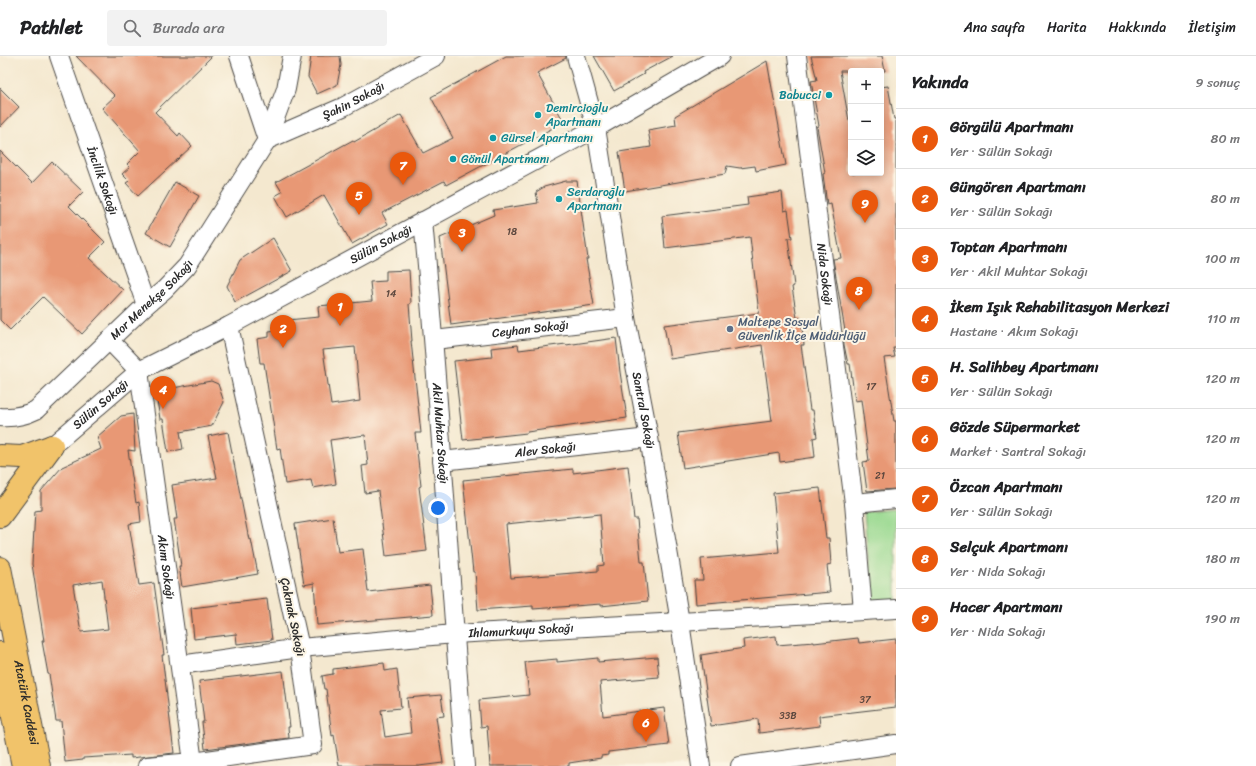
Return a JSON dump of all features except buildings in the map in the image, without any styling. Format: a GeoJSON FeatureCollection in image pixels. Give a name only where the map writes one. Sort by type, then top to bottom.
{"type":"FeatureCollection","features":[{"type":"Feature","properties":{"kind":"main road"},"geometry":{"type":"LineString","coordinates":[[0,456],[22,457],[52,446]]}},
{"type":"Feature","properties":{"kind":"main road"},"geometry":{"type":"LineString","coordinates":[[0,493],[52,446]]}},
{"type":"Feature","properties":{"kind":"main road"},"geometry":{"type":"LineString","coordinates":[[0,516],[52,446]]}},
{"type":"Feature","properties":{"kind":"main road","name":"Atatürk Caddesi"},"geometry":{"type":"LineString","coordinates":[[0,568],[39,766]]}},
{"type":"Feature","properties":{"kind":"main road","name":"Atatürk Caddesi"},"geometry":{"type":"LineString","coordinates":[[0,653],[7,717],[23,766]]}},
{"type":"Feature","properties":{"kind":"street","name":"İncilik Sokağı"},"geometry":{"type":"LineString","coordinates":[[59,56],[146,305]]}},
{"type":"Feature","properties":{"kind":"street"},"geometry":{"type":"LineString","coordinates":[[239,56],[267,140]]}},
{"type":"Feature","properties":{"kind":"street","name":"Mor Menekşe Sokağı"},"geometry":{"type":"LineString","coordinates":[[0,417],[12,418],[25,416],[36,410],[146,305],[165,289],[187,266],[267,140],[286,89],[292,56]]}},
{"type":"Feature","properties":{"kind":"street","name":"Şahin Sokağı"},"geometry":{"type":"LineString","coordinates":[[267,140],[343,107],[436,56]]}},
{"type":"Feature","properties":{"kind":"street","name":"Santral Sokağı"},"geometry":{"type":"LineString","coordinates":[[576,56],[596,128],[626,318],[649,438],[680,622],[701,766]]}},
{"type":"Feature","properties":{"kind":"street","name":"Sülün Sokağı"},"geometry":{"type":"LineString","coordinates":[[52,446],[139,371],[229,326],[596,128],[720,56]]}},
{"type":"Feature","properties":{"kind":"street","name":"Nida Sokağı"},"geometry":{"type":"LineString","coordinates":[[798,56],[854,504],[863,611]]}},
{"type":"Feature","properties":{"kind":"street","name":"Akil Muhtar Sokağı"},"geometry":{"type":"LineString","coordinates":[[424,221],[465,766]]}},
{"type":"Feature","properties":{"kind":"street","name":"Ceyhan Sokağı"},"geometry":{"type":"LineString","coordinates":[[434,340],[626,318]]}},
{"type":"Feature","properties":{"kind":"street","name":"Çakmak Sokağı"},"geometry":{"type":"LineString","coordinates":[[147,766],[193,762],[313,746],[300,648],[229,326]]}},
{"type":"Feature","properties":{"kind":"street"},"geometry":{"type":"LineString","coordinates":[[109,340],[139,371]]}},
{"type":"Feature","properties":{"kind":"street","name":"Akım Sokağı"},"geometry":{"type":"LineString","coordinates":[[139,371],[193,762]]}},
{"type":"Feature","properties":{"kind":"street","name":"Alev Sokağı"},"geometry":{"type":"LineString","coordinates":[[442,461],[649,438]]}},
{"type":"Feature","properties":{"kind":"street"},"geometry":{"type":"LineString","coordinates":[[854,504],[896,498]]}},
{"type":"Feature","properties":{"kind":"street","name":"Ihlamurkuyu Sokağı"},"geometry":{"type":"LineString","coordinates":[[180,665],[300,648],[454,634],[896,609]]}},
{"type":"Feature","properties":{"kind":"street"},"geometry":{"type":"LineString","coordinates":[[740,766],[896,744]]}},
{"type":"Feature","properties":{"kind":"green space"},"geometry":{"type":"Polygon","coordinates":[[[896,509],[896,603],[872,604],[864,512],[896,509]]]}},
{"type":"Feature","properties":{"kind":"place","name":"Babucci"},"geometry":{"type":"Point","coordinates":[829,95]}},
{"type":"Feature","properties":{"kind":"place","name":"Demircioğlu Apartmanı"},"geometry":{"type":"Point","coordinates":[538,115]}},
{"type":"Feature","properties":{"kind":"place","name":"Gürsel Apartmanı"},"geometry":{"type":"Point","coordinates":[493,138]}},
{"type":"Feature","properties":{"kind":"place","name":"Gönül Apartmanı"},"geometry":{"type":"Point","coordinates":[453,159]}},
{"type":"Feature","properties":{"kind":"place","name":"Özcan Apartmanı"},"geometry":{"type":"Point","coordinates":[403,185]}},
{"type":"Feature","properties":{"kind":"place","name":"Serdaroğlu Apartmanı"},"geometry":{"type":"Point","coordinates":[559,199]}},
{"type":"Feature","properties":{"kind":"place","name":"H. Salihbey Apartmanı"},"geometry":{"type":"Point","coordinates":[359,215]}},
{"type":"Feature","properties":{"kind":"place","name":"Hacer Apartmanı"},"geometry":{"type":"Point","coordinates":[865,223]}},
{"type":"Feature","properties":{"kind":"place","name":"Toptan Apartmanı"},"geometry":{"type":"Point","coordinates":[462,252]}},
{"type":"Feature","properties":{"kind":"place","name":"Selçuk Apartmanı"},"geometry":{"type":"Point","coordinates":[859,310]}},
{"type":"Feature","properties":{"kind":"place","name":"Görgülü Apartmanı"},"geometry":{"type":"Point","coordinates":[340,326]}},
{"type":"Feature","properties":{"kind":"place","name":"Maltepe Sosyal Güvenlik İlçe Müdürlüğü"},"geometry":{"type":"Point","coordinates":[730,329]}},
{"type":"Feature","properties":{"kind":"place","name":"Güngören Apartmanı"},"geometry":{"type":"Point","coordinates":[283,348]}},
{"type":"Feature","properties":{"kind":"place","name":"İkem Işık Rehabilitasyon Merkezi"},"geometry":{"type":"Point","coordinates":[163,409]}},
{"type":"Feature","properties":{"kind":"place","name":"Gözde Süpermarket"},"geometry":{"type":"Point","coordinates":[646,742]}}]}
